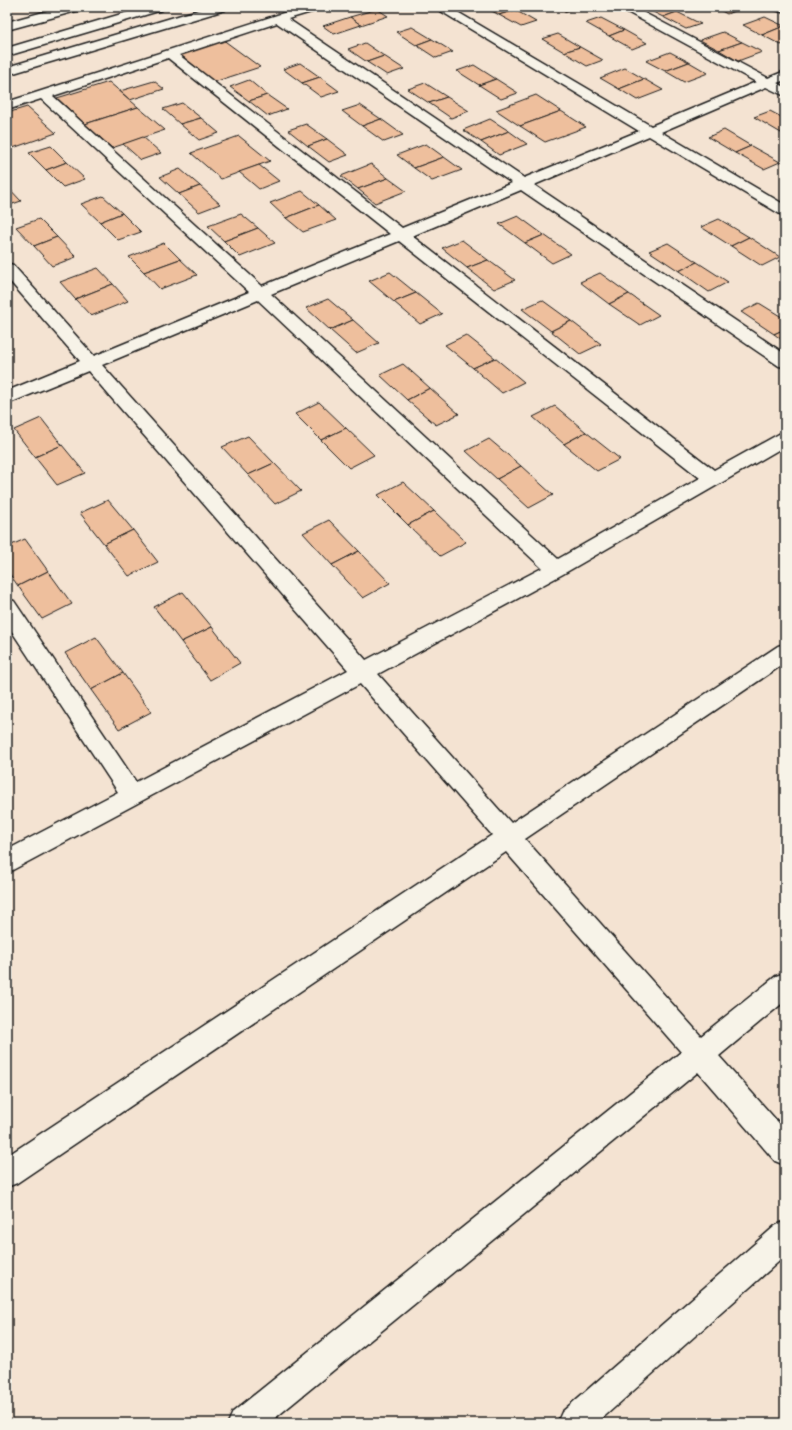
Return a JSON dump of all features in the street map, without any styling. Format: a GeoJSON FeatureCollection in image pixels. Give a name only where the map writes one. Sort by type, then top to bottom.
{"type":"FeatureCollection","features":[{"type":"Feature","properties":{"kind":"street"},"geometry":{"type":"LineString","coordinates":[[7,26],[76,7]]}},
{"type":"Feature","properties":{"kind":"street"},"geometry":{"type":"LineString","coordinates":[[7,52],[158,7]]}},
{"type":"Feature","properties":{"kind":"street"},"geometry":{"type":"LineString","coordinates":[[7,72],[220,7]]}},
{"type":"Feature","properties":{"kind":"street"},"geometry":{"type":"LineString","coordinates":[[7,106],[314,7]]}},
{"type":"Feature","properties":{"kind":"street"},"geometry":{"type":"LineString","coordinates":[[440,7],[785,211]]}},
{"type":"Feature","properties":{"kind":"street"},"geometry":{"type":"LineString","coordinates":[[624,7],[785,92]]}},
{"type":"Feature","properties":{"kind":"street"},"geometry":{"type":"LineString","coordinates":[[780,7],[785,10]]}},
{"type":"Feature","properties":{"kind":"street"},"geometry":{"type":"LineString","coordinates":[[278,18],[785,362]]}},
{"type":"Feature","properties":{"kind":"street"},"geometry":{"type":"LineString","coordinates":[[169,53],[714,480]]}},
{"type":"Feature","properties":{"kind":"street"},"geometry":{"type":"LineString","coordinates":[[7,398],[649,130],[785,75]]}},
{"type":"Feature","properties":{"kind":"street"},"geometry":{"type":"LineString","coordinates":[[43,94],[260,293],[556,569]]}},
{"type":"Feature","properties":{"kind":"street"},"geometry":{"type":"LineString","coordinates":[[7,268],[785,1151]]}},
{"type":"Feature","properties":{"kind":"street"},"geometry":{"type":"LineString","coordinates":[[7,862],[556,569],[714,480],[785,438]]}},
{"type":"Feature","properties":{"kind":"street"},"geometry":{"type":"LineString","coordinates":[[7,607],[132,794]]}},
{"type":"Feature","properties":{"kind":"street"},"geometry":{"type":"LineString","coordinates":[[7,1173],[785,652]]}},
{"type":"Feature","properties":{"kind":"street"},"geometry":{"type":"LineString","coordinates":[[244,1423],[785,986]]}},
{"type":"Feature","properties":{"kind":"street"},"geometry":{"type":"LineString","coordinates":[[573,1423],[785,1236]]}},
{"type":"Feature","properties":{"kind":"building"},"geometry":{"type":"Polygon","coordinates":[[[485,7],[510,7],[515,10],[499,15],[485,7]]]}},
{"type":"Feature","properties":{"kind":"building"},"geometry":{"type":"Polygon","coordinates":[[[556,7],[579,7],[564,12],[556,7]]]}},
{"type":"Feature","properties":{"kind":"building"},"geometry":{"type":"Polygon","coordinates":[[[643,7],[668,7],[677,12],[663,17],[643,7]]]}},
{"type":"Feature","properties":{"kind":"building"},"geometry":{"type":"Polygon","coordinates":[[[714,7],[739,7],[741,8],[727,14],[714,7]]]}},
{"type":"Feature","properties":{"kind":"building"},"geometry":{"type":"Polygon","coordinates":[[[377,9],[388,16],[361,25],[350,17],[377,9]]]}},
{"type":"Feature","properties":{"kind":"building"},"geometry":{"type":"Polygon","coordinates":[[[515,10],[536,22],[521,27],[499,15],[515,10]]]}},
{"type":"Feature","properties":{"kind":"building"},"geometry":{"type":"Polygon","coordinates":[[[677,12],[701,24],[686,29],[663,17],[677,12]]]}},
{"type":"Feature","properties":{"kind":"building"},"geometry":{"type":"Polygon","coordinates":[[[350,17],[361,25],[334,34],[323,26],[350,17]]]}},
{"type":"Feature","properties":{"kind":"building"},"geometry":{"type":"Polygon","coordinates":[[[765,17],[784,26],[762,35],[743,25],[765,17]]]}},
{"type":"Feature","properties":{"kind":"building"},"geometry":{"type":"Polygon","coordinates":[[[601,18],[624,30],[609,36],[586,23],[601,18]]]}},
{"type":"Feature","properties":{"kind":"building"},"geometry":{"type":"Polygon","coordinates":[[[784,26],[785,43],[781,45],[762,35],[784,26]]]}},
{"type":"Feature","properties":{"kind":"building"},"geometry":{"type":"Polygon","coordinates":[[[412,27],[432,39],[416,45],[396,32],[412,27]]]}},
{"type":"Feature","properties":{"kind":"building"},"geometry":{"type":"Polygon","coordinates":[[[624,30],[647,43],[632,49],[609,36],[624,30]]]}},
{"type":"Feature","properties":{"kind":"building"},"geometry":{"type":"Polygon","coordinates":[[[723,32],[742,42],[719,50],[700,40],[723,32]]]}},
{"type":"Feature","properties":{"kind":"building"},"geometry":{"type":"Polygon","coordinates":[[[558,34],[580,47],[564,52],[542,39],[558,34]]]}},
{"type":"Feature","properties":{"kind":"building"},"geometry":{"type":"Polygon","coordinates":[[[222,39],[260,67],[211,83],[175,54],[222,39]]]}},
{"type":"Feature","properties":{"kind":"building"},"geometry":{"type":"Polygon","coordinates":[[[432,39],[453,52],[436,58],[416,45],[432,39]]]}},
{"type":"Feature","properties":{"kind":"building"},"geometry":{"type":"Polygon","coordinates":[[[742,42],[762,52],[738,61],[719,50],[742,42]]]}},
{"type":"Feature","properties":{"kind":"building"},"geometry":{"type":"Polygon","coordinates":[[[365,43],[384,56],[367,62],[348,49],[365,43]]]}},
{"type":"Feature","properties":{"kind":"building"},"geometry":{"type":"Polygon","coordinates":[[[580,47],[603,60],[587,66],[564,52],[580,47]]]}},
{"type":"Feature","properties":{"kind":"building"},"geometry":{"type":"Polygon","coordinates":[[[670,52],[689,62],[665,71],[646,61],[670,52]]]}},
{"type":"Feature","properties":{"kind":"building"},"geometry":{"type":"Polygon","coordinates":[[[384,56],[404,69],[387,75],[367,62],[384,56]]]}},
{"type":"Feature","properties":{"kind":"building"},"geometry":{"type":"Polygon","coordinates":[[[689,62],[708,73],[684,82],[665,71],[689,62]]]}},
{"type":"Feature","properties":{"kind":"building"},"geometry":{"type":"Polygon","coordinates":[[[300,63],[320,77],[302,83],[283,69],[300,63]]]}},
{"type":"Feature","properties":{"kind":"building"},"geometry":{"type":"Polygon","coordinates":[[[474,65],[496,79],[479,85],[457,71],[474,65]]]}},
{"type":"Feature","properties":{"kind":"building"},"geometry":{"type":"Polygon","coordinates":[[[625,68],[644,79],[619,89],[600,78],[625,68]]]}},
{"type":"Feature","properties":{"kind":"building"},"geometry":{"type":"Polygon","coordinates":[[[320,77],[339,91],[321,97],[302,83],[320,77]]]}},
{"type":"Feature","properties":{"kind":"building"},"geometry":{"type":"Polygon","coordinates":[[[496,79],[518,93],[501,99],[479,85],[496,79]]]}},
{"type":"Feature","properties":{"kind":"building"},"geometry":{"type":"Polygon","coordinates":[[[644,79],[663,90],[637,100],[619,89],[644,79]]]}},
{"type":"Feature","properties":{"kind":"building"},"geometry":{"type":"Polygon","coordinates":[[[249,80],[267,95],[249,101],[230,87],[249,80]]]}},
{"type":"Feature","properties":{"kind":"building"},"geometry":{"type":"Polygon","coordinates":[[[154,81],[164,89],[130,100],[120,91],[154,81]]]}},
{"type":"Feature","properties":{"kind":"building"},"geometry":{"type":"Polygon","coordinates":[[[109,82],[138,107],[85,124],[57,98],[109,82]]]}},
{"type":"Feature","properties":{"kind":"building"},"geometry":{"type":"Polygon","coordinates":[[[425,83],[447,97],[429,103],[408,89],[425,83]]]}},
{"type":"Feature","properties":{"kind":"building"},"geometry":{"type":"Polygon","coordinates":[[[267,95],[287,109],[268,116],[249,101],[267,95]]]}},
{"type":"Feature","properties":{"kind":"building"},"geometry":{"type":"Polygon","coordinates":[[[536,95],[561,111],[520,126],[496,110],[536,95]]]}},
{"type":"Feature","properties":{"kind":"building"},"geometry":{"type":"Polygon","coordinates":[[[447,97],[469,111],[451,118],[429,103],[447,97]]]}},
{"type":"Feature","properties":{"kind":"building"},"geometry":{"type":"Polygon","coordinates":[[[182,103],[201,118],[180,124],[163,109],[182,103]]]}},
{"type":"Feature","properties":{"kind":"building"},"geometry":{"type":"Polygon","coordinates":[[[360,105],[381,119],[362,126],[342,111],[360,105]]]}},
{"type":"Feature","properties":{"kind":"building"},"geometry":{"type":"Polygon","coordinates":[[[27,107],[56,133],[7,150],[7,113],[27,107]]]}},
{"type":"Feature","properties":{"kind":"building"},"geometry":{"type":"Polygon","coordinates":[[[138,107],[165,130],[112,148],[85,124],[138,107]]]}},
{"type":"Feature","properties":{"kind":"building"},"geometry":{"type":"Polygon","coordinates":[[[561,111],[586,127],[545,142],[520,126],[561,111]]]}},
{"type":"Feature","properties":{"kind":"building"},"geometry":{"type":"Polygon","coordinates":[[[770,111],[785,119],[785,131],[781,133],[754,117],[770,111]]]}},
{"type":"Feature","properties":{"kind":"building"},"geometry":{"type":"Polygon","coordinates":[[[201,118],[219,133],[199,140],[180,124],[201,118]]]}},
{"type":"Feature","properties":{"kind":"building"},"geometry":{"type":"Polygon","coordinates":[[[381,119],[403,135],[384,142],[362,126],[381,119]]]}},
{"type":"Feature","properties":{"kind":"building"},"geometry":{"type":"Polygon","coordinates":[[[490,119],[509,131],[481,142],[463,130],[490,119]]]}},
{"type":"Feature","properties":{"kind":"building"},"geometry":{"type":"Polygon","coordinates":[[[306,124],[327,139],[308,146],[288,130],[306,124]]]}},
{"type":"Feature","properties":{"kind":"building"},"geometry":{"type":"Polygon","coordinates":[[[724,130],[751,146],[735,153],[708,137],[724,130]]]}},
{"type":"Feature","properties":{"kind":"building"},"geometry":{"type":"Polygon","coordinates":[[[509,131],[527,144],[499,155],[481,142],[509,131]]]}},
{"type":"Feature","properties":{"kind":"building"},"geometry":{"type":"Polygon","coordinates":[[[239,136],[270,161],[221,179],[191,153],[239,136]]]}},
{"type":"Feature","properties":{"kind":"building"},"geometry":{"type":"Polygon","coordinates":[[[143,137],[161,153],[141,160],[123,144],[143,137]]]}},
{"type":"Feature","properties":{"kind":"building"},"geometry":{"type":"Polygon","coordinates":[[[327,139],[348,155],[329,162],[308,146],[327,139]]]}},
{"type":"Feature","properties":{"kind":"building"},"geometry":{"type":"Polygon","coordinates":[[[426,144],[444,157],[414,168],[397,155],[426,144]]]}},
{"type":"Feature","properties":{"kind":"building"},"geometry":{"type":"Polygon","coordinates":[[[51,146],[67,162],[46,170],[29,153],[51,146]]]}},
{"type":"Feature","properties":{"kind":"building"},"geometry":{"type":"Polygon","coordinates":[[[751,146],[780,162],[764,169],[735,153],[751,146]]]}},
{"type":"Feature","properties":{"kind":"building"},"geometry":{"type":"Polygon","coordinates":[[[444,157],[462,170],[432,181],[414,168],[444,157]]]}},
{"type":"Feature","properties":{"kind":"building"},"geometry":{"type":"Polygon","coordinates":[[[67,162],[85,179],[63,187],[46,170],[67,162]]]}},
{"type":"Feature","properties":{"kind":"building"},"geometry":{"type":"Polygon","coordinates":[[[371,164],[388,178],[358,189],[341,176],[371,164]]]}},
{"type":"Feature","properties":{"kind":"building"},"geometry":{"type":"Polygon","coordinates":[[[259,165],[279,181],[259,189],[239,172],[259,165]]]}},
{"type":"Feature","properties":{"kind":"building"},"geometry":{"type":"Polygon","coordinates":[[[180,169],[200,186],[179,194],[160,177],[180,169]]]}},
{"type":"Feature","properties":{"kind":"building"},"geometry":{"type":"Polygon","coordinates":[[[388,178],[406,191],[375,203],[358,189],[388,178]]]}},
{"type":"Feature","properties":{"kind":"building"},"geometry":{"type":"Polygon","coordinates":[[[7,186],[21,201],[7,206],[7,186]]]}},
{"type":"Feature","properties":{"kind":"building"},"geometry":{"type":"Polygon","coordinates":[[[200,186],[220,204],[199,212],[179,194],[200,186]]]}},
{"type":"Feature","properties":{"kind":"building"},"geometry":{"type":"Polygon","coordinates":[[[302,191],[319,205],[286,218],[270,203],[302,191]]]}},
{"type":"Feature","properties":{"kind":"building"},"geometry":{"type":"Polygon","coordinates":[[[103,196],[122,213],[100,222],[81,204],[103,196]]]}},
{"type":"Feature","properties":{"kind":"building"},"geometry":{"type":"Polygon","coordinates":[[[319,205],[336,220],[303,232],[286,218],[319,205]]]}},
{"type":"Feature","properties":{"kind":"building"},"geometry":{"type":"Polygon","coordinates":[[[122,213],[141,232],[118,240],[100,222],[122,213]]]}},
{"type":"Feature","properties":{"kind":"building"},"geometry":{"type":"Polygon","coordinates":[[[241,214],[258,228],[224,241],[208,226],[241,214]]]}},
{"type":"Feature","properties":{"kind":"building"},"geometry":{"type":"Polygon","coordinates":[[[518,216],[544,235],[525,243],[499,224],[518,216]]]}},
{"type":"Feature","properties":{"kind":"building"},"geometry":{"type":"Polygon","coordinates":[[[39,219],[57,237],[34,246],[16,227],[39,219]]]}},
{"type":"Feature","properties":{"kind":"building"},"geometry":{"type":"Polygon","coordinates":[[[719,219],[749,237],[731,246],[701,227],[719,219]]]}},
{"type":"Feature","properties":{"kind":"building"},"geometry":{"type":"Polygon","coordinates":[[[258,228],[275,243],[240,257],[224,241],[258,228]]]}},
{"type":"Feature","properties":{"kind":"building"},"geometry":{"type":"Polygon","coordinates":[[[544,235],[571,254],[552,263],[525,243],[544,235]]]}},
{"type":"Feature","properties":{"kind":"building"},"geometry":{"type":"Polygon","coordinates":[[[57,237],[76,257],[52,266],[34,246],[57,237]]]}},
{"type":"Feature","properties":{"kind":"building"},"geometry":{"type":"Polygon","coordinates":[[[749,237],[780,257],[762,266],[731,246],[749,237]]]}},
{"type":"Feature","properties":{"kind":"building"},"geometry":{"type":"Polygon","coordinates":[[[462,240],[488,260],[467,268],[442,248],[462,240]]]}},
{"type":"Feature","properties":{"kind":"building"},"geometry":{"type":"Polygon","coordinates":[[[164,243],[180,259],[144,272],[129,257],[164,243]]]}},
{"type":"Feature","properties":{"kind":"building"},"geometry":{"type":"Polygon","coordinates":[[[668,243],[697,262],[679,271],[649,251],[668,243]]]}},
{"type":"Feature","properties":{"kind":"building"},"geometry":{"type":"Polygon","coordinates":[[[180,259],[197,275],[160,289],[144,272],[180,259]]]}},
{"type":"Feature","properties":{"kind":"building"},"geometry":{"type":"Polygon","coordinates":[[[488,260],[515,280],[494,289],[467,268],[488,260]]]}},
{"type":"Feature","properties":{"kind":"building"},"geometry":{"type":"Polygon","coordinates":[[[697,262],[728,282],[709,292],[679,271],[697,262]]]}},
{"type":"Feature","properties":{"kind":"building"},"geometry":{"type":"Polygon","coordinates":[[[98,268],[113,284],[75,299],[60,282],[98,268]]]}},
{"type":"Feature","properties":{"kind":"building"},"geometry":{"type":"Polygon","coordinates":[[[390,272],[416,293],[394,302],[369,281],[390,272]]]}},
{"type":"Feature","properties":{"kind":"building"},"geometry":{"type":"Polygon","coordinates":[[[600,273],[629,294],[609,304],[580,282],[600,273]]]}},
{"type":"Feature","properties":{"kind":"building"},"geometry":{"type":"Polygon","coordinates":[[[113,284],[128,301],[91,316],[75,299],[113,284]]]}},
{"type":"Feature","properties":{"kind":"building"},"geometry":{"type":"Polygon","coordinates":[[[416,293],[442,314],[420,324],[394,302],[416,293]]]}},
{"type":"Feature","properties":{"kind":"building"},"geometry":{"type":"Polygon","coordinates":[[[629,294],[659,315],[640,325],[609,304],[629,294]]]}},
{"type":"Feature","properties":{"kind":"building"},"geometry":{"type":"Polygon","coordinates":[[[328,299],[353,320],[330,330],[306,308],[328,299]]]}},
{"type":"Feature","properties":{"kind":"building"},"geometry":{"type":"Polygon","coordinates":[[[542,300],[571,321],[551,331],[522,309],[542,300]]]}},
{"type":"Feature","properties":{"kind":"building"},"geometry":{"type":"Polygon","coordinates":[[[759,303],[785,319],[785,329],[774,334],[741,312],[759,303]]]}},
{"type":"Feature","properties":{"kind":"building"},"geometry":{"type":"Polygon","coordinates":[[[353,320],[379,343],[356,353],[330,330],[353,320]]]}},
{"type":"Feature","properties":{"kind":"building"},"geometry":{"type":"Polygon","coordinates":[[[571,321],[601,344],[580,354],[551,331],[571,321]]]}},
{"type":"Feature","properties":{"kind":"building"},"geometry":{"type":"Polygon","coordinates":[[[785,329],[785,342],[774,334],[785,329]]]}},
{"type":"Feature","properties":{"kind":"building"},"geometry":{"type":"Polygon","coordinates":[[[466,335],[495,358],[473,368],[445,345],[466,335]]]}},
{"type":"Feature","properties":{"kind":"building"},"geometry":{"type":"Polygon","coordinates":[[[495,358],[524,382],[502,393],[473,368],[495,358]]]}},
{"type":"Feature","properties":{"kind":"building"},"geometry":{"type":"Polygon","coordinates":[[[403,364],[430,388],[407,400],[380,375],[403,364]]]}},
{"type":"Feature","properties":{"kind":"building"},"geometry":{"type":"Polygon","coordinates":[[[430,388],[459,414],[436,425],[407,400],[430,388]]]}},
{"type":"Feature","properties":{"kind":"building"},"geometry":{"type":"Polygon","coordinates":[[[319,402],[346,428],[321,440],[295,414],[319,402]]]}},
{"type":"Feature","properties":{"kind":"building"},"geometry":{"type":"Polygon","coordinates":[[[555,406],[586,432],[564,444],[533,417],[555,406]]]}},
{"type":"Feature","properties":{"kind":"building"},"geometry":{"type":"Polygon","coordinates":[[[41,418],[62,445],[35,457],[14,430],[41,418]]]}},
{"type":"Feature","properties":{"kind":"building"},"geometry":{"type":"Polygon","coordinates":[[[346,428],[374,455],[349,468],[321,440],[346,428]]]}},
{"type":"Feature","properties":{"kind":"building"},"geometry":{"type":"Polygon","coordinates":[[[586,432],[620,459],[597,471],[564,444],[586,432]]]}},
{"type":"Feature","properties":{"kind":"building"},"geometry":{"type":"Polygon","coordinates":[[[248,436],[274,463],[248,475],[222,447],[248,436]]]}},
{"type":"Feature","properties":{"kind":"building"},"geometry":{"type":"Polygon","coordinates":[[[489,439],[521,466],[497,479],[466,451],[489,439]]]}},
{"type":"Feature","properties":{"kind":"building"},"geometry":{"type":"Polygon","coordinates":[[[62,445],[85,473],[57,485],[35,457],[62,445]]]}},
{"type":"Feature","properties":{"kind":"building"},"geometry":{"type":"Polygon","coordinates":[[[274,463],[301,491],[275,504],[248,475],[274,463]]]}},
{"type":"Feature","properties":{"kind":"building"},"geometry":{"type":"Polygon","coordinates":[[[521,466],[553,495],[529,508],[497,479],[521,466]]]}},
{"type":"Feature","properties":{"kind":"building"},"geometry":{"type":"Polygon","coordinates":[[[403,482],[434,511],[408,525],[378,495],[403,482]]]}},
{"type":"Feature","properties":{"kind":"building"},"geometry":{"type":"Polygon","coordinates":[[[108,500],[133,530],[104,544],[80,513],[108,500]]]}},
{"type":"Feature","properties":{"kind":"building"},"geometry":{"type":"Polygon","coordinates":[[[434,511],[466,542],[440,556],[408,525],[434,511]]]}},
{"type":"Feature","properties":{"kind":"building"},"geometry":{"type":"Polygon","coordinates":[[[329,520],[359,551],[332,565],[303,533],[329,520]]]}},
{"type":"Feature","properties":{"kind":"building"},"geometry":{"type":"Polygon","coordinates":[[[133,530],[158,562],[129,576],[104,544],[133,530]]]}},
{"type":"Feature","properties":{"kind":"building"},"geometry":{"type":"Polygon","coordinates":[[[25,539],[48,571],[18,586],[7,570],[7,547],[25,539]]]}},
{"type":"Feature","properties":{"kind":"building"},"geometry":{"type":"Polygon","coordinates":[[[359,551],[390,583],[363,598],[332,565],[359,551]]]}},
{"type":"Feature","properties":{"kind":"building"},"geometry":{"type":"Polygon","coordinates":[[[48,571],[72,604],[42,619],[18,586],[48,571]]]}},
{"type":"Feature","properties":{"kind":"building"},"geometry":{"type":"Polygon","coordinates":[[[183,592],[212,627],[181,642],[154,607],[183,592]]]}},
{"type":"Feature","properties":{"kind":"building"},"geometry":{"type":"Polygon","coordinates":[[[212,627],[240,663],[210,680],[181,642],[212,627]]]}},
{"type":"Feature","properties":{"kind":"building"},"geometry":{"type":"Polygon","coordinates":[[[96,637],[123,673],[91,690],[65,653],[96,637]]]}},
{"type":"Feature","properties":{"kind":"building"},"geometry":{"type":"Polygon","coordinates":[[[123,673],[151,712],[119,729],[91,690],[123,673]]]}}]}
